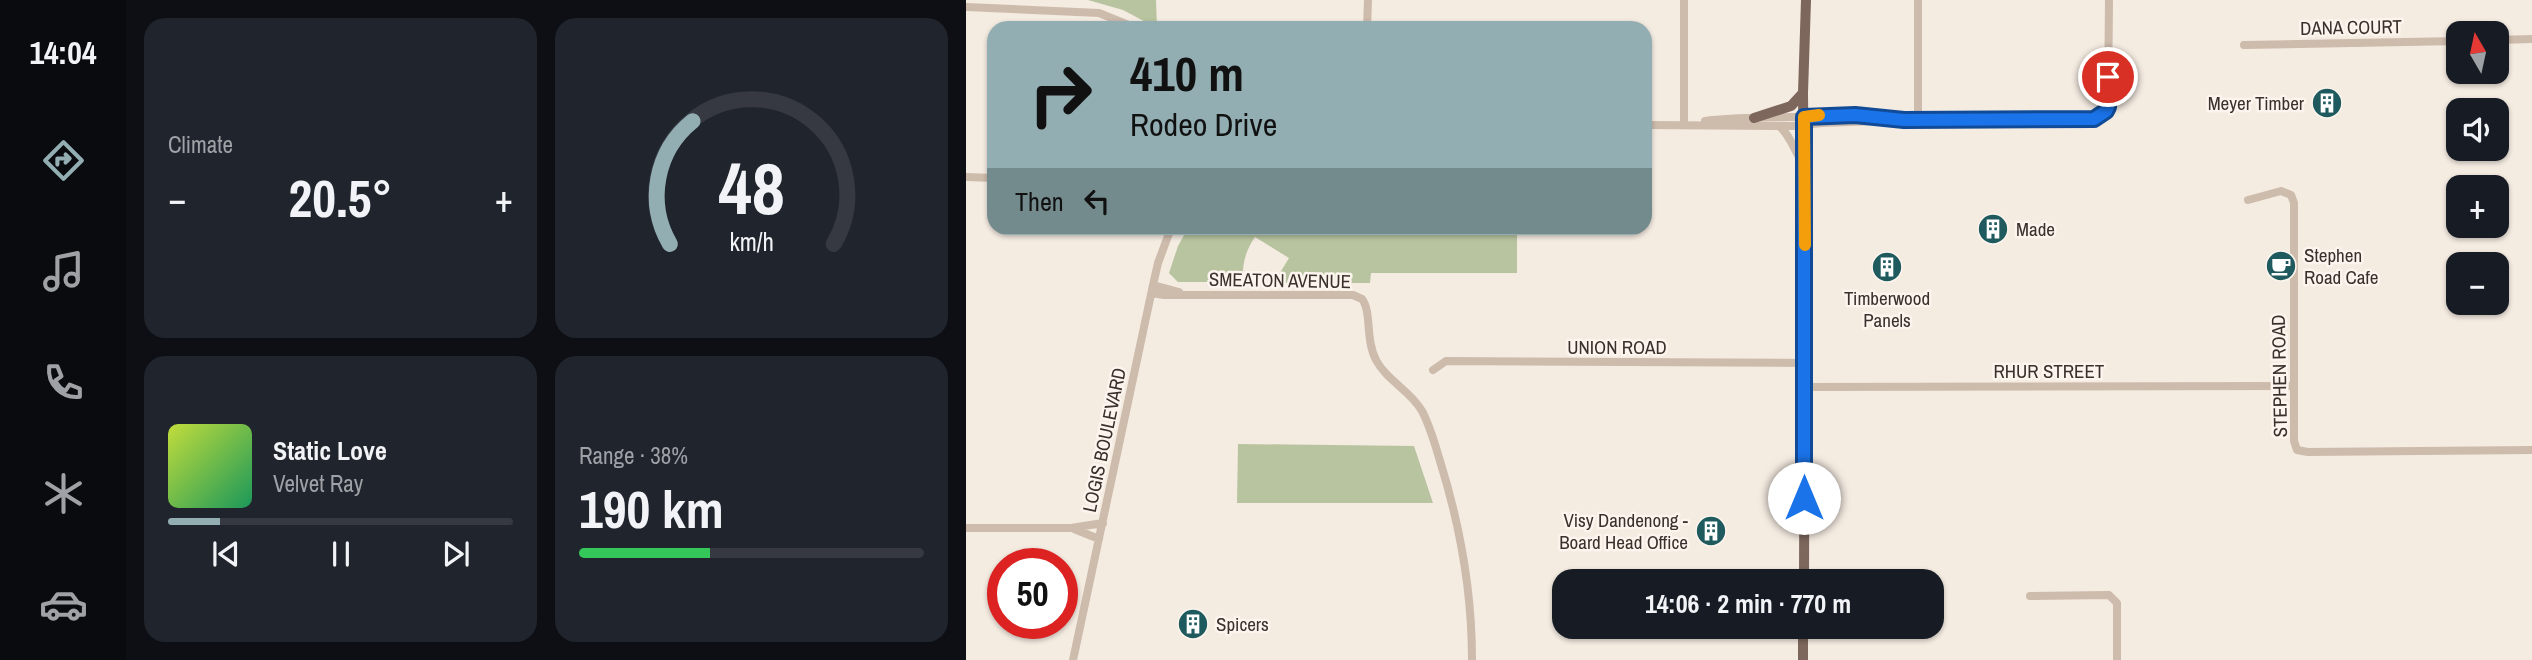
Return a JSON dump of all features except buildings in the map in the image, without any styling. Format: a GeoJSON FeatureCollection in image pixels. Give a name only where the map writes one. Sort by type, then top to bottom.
{"type":"FeatureCollection","features":[{"type":"Feature","properties":{"kind":"main road"},"geometry":{"type":"LineString","coordinates":[[1804,569],[1803,93],[1806,0]]}},
{"type":"Feature","properties":{"kind":"main road"},"geometry":{"type":"LineString","coordinates":[[1755,118],[1791,106],[1803,93]]}},
{"type":"Feature","properties":{"kind":"main road"},"geometry":{"type":"LineString","coordinates":[[1803,639],[1803,660]]}},
{"type":"Feature","properties":{"kind":"street"},"geometry":{"type":"LineString","coordinates":[[1073,0],[1073,10]]}},
{"type":"Feature","properties":{"kind":"street"},"geometry":{"type":"LineString","coordinates":[[1367,21],[1368,0]]}},
{"type":"Feature","properties":{"kind":"street"},"geometry":{"type":"LineString","coordinates":[[1684,0],[1687,124]]}},
{"type":"Feature","properties":{"kind":"street"},"geometry":{"type":"LineString","coordinates":[[1918,0],[1918,120]]}},
{"type":"Feature","properties":{"kind":"street"},"geometry":{"type":"LineString","coordinates":[[1687,124],[1727,118],[1804,121],[2085,119],[2100,116],[2106,111],[2108,103],[2109,0]]}},
{"type":"Feature","properties":{"kind":"street"},"geometry":{"type":"LineString","coordinates":[[966,7],[1073,10],[1099,13],[1119,21]]}},
{"type":"Feature","properties":{"kind":"street"},"geometry":{"type":"LineString","coordinates":[[2510,40],[2532,39]]}},
{"type":"Feature","properties":{"kind":"street","name":"DANA COURT"},"geometry":{"type":"LineString","coordinates":[[2244,45],[2446,41]]}},
{"type":"Feature","properties":{"kind":"street"},"geometry":{"type":"LineString","coordinates":[[1652,125],[1779,126],[1804,121]]}},
{"type":"Feature","properties":{"kind":"street"},"geometry":{"type":"LineString","coordinates":[[1779,126],[1786,133],[1796,156],[1805,167]]}},
{"type":"Feature","properties":{"kind":"street"},"geometry":{"type":"LineString","coordinates":[[966,177],[987,178]]}},
{"type":"Feature","properties":{"kind":"street","name":"STEPHEN ROAD"},"geometry":{"type":"LineString","coordinates":[[2248,200],[2281,191],[2291,195],[2294,203],[2294,441],[2297,450],[2532,450]]}},
{"type":"Feature","properties":{"kind":"street","name":"LOGIS BOULEVARD"},"geometry":{"type":"LineString","coordinates":[[1073,660],[1158,262],[1168,235]]}},
{"type":"Feature","properties":{"kind":"street","name":"SMEATON AVENUE"},"geometry":{"type":"LineString","coordinates":[[1152,289],[1185,294],[1353,295],[1365,302],[1368,339],[1376,360],[1422,411],[1448,488],[1466,576],[1472,660]]}},
{"type":"Feature","properties":{"kind":"street","name":"UNION ROAD"},"geometry":{"type":"LineString","coordinates":[[1433,370],[1446,361],[1805,363]]}},
{"type":"Feature","properties":{"kind":"street","name":"RHUR STREET"},"geometry":{"type":"LineString","coordinates":[[1805,387],[2294,386]]}},
{"type":"Feature","properties":{"kind":"street"},"geometry":{"type":"LineString","coordinates":[[966,527],[1071,528],[1102,523]]}},
{"type":"Feature","properties":{"kind":"street"},"geometry":{"type":"LineString","coordinates":[[1071,528],[1099,539]]}},
{"type":"Feature","properties":{"kind":"street"},"geometry":{"type":"LineString","coordinates":[[2030,596],[2109,595],[2117,603],[2117,660]]}},
{"type":"Feature","properties":{"kind":"green space"},"geometry":{"type":"Polygon","coordinates":[[[1088,0],[1156,0],[1157,21],[1144,21],[1123,10],[1088,0]]]}},
{"type":"Feature","properties":{"kind":"green space"},"geometry":{"type":"Polygon","coordinates":[[[1184,235],[1517,235],[1517,273],[1371,273],[1370,283],[1278,283],[1278,276],[1289,258],[1255,237],[1245,258],[1243,282],[1178,282],[1169,273],[1184,235]]]}},
{"type":"Feature","properties":{"kind":"green space"},"geometry":{"type":"Polygon","coordinates":[[[1238,444],[1414,446],[1433,503],[1237,503],[1238,444]]]}},
{"type":"Feature","properties":{"kind":"slow traffic"},"geometry":{"type":"LineString","coordinates":[[1805,245],[1804,117],[1819,115]]}},
{"type":"Feature","properties":{"kind":"place","name":"Meyer Timber"},"geometry":{"type":"Point","coordinates":[2327,103]}},
{"type":"Feature","properties":{"kind":"place","name":"Made"},"geometry":{"type":"Point","coordinates":[1993,229]}},
{"type":"Feature","properties":{"kind":"place","name":"Stephen Road Cafe"},"geometry":{"type":"Point","coordinates":[2281,266]}},
{"type":"Feature","properties":{"kind":"place","name":"Timberwood Panels"},"geometry":{"type":"Point","coordinates":[1887,267]}},
{"type":"Feature","properties":{"kind":"place","name":"Visy Dandenong - Board Head Office"},"geometry":{"type":"Point","coordinates":[1711,531]}},
{"type":"Feature","properties":{"kind":"place","name":"Spicers"},"geometry":{"type":"Point","coordinates":[1193,624]}},
{"type":"Feature","properties":{"kind":"route"},"geometry":{"type":"LineString","coordinates":[[1804,498],[1804,117],[1855,115],[1904,120],[2094,119],[2108,107],[2108,77]]}}]}
